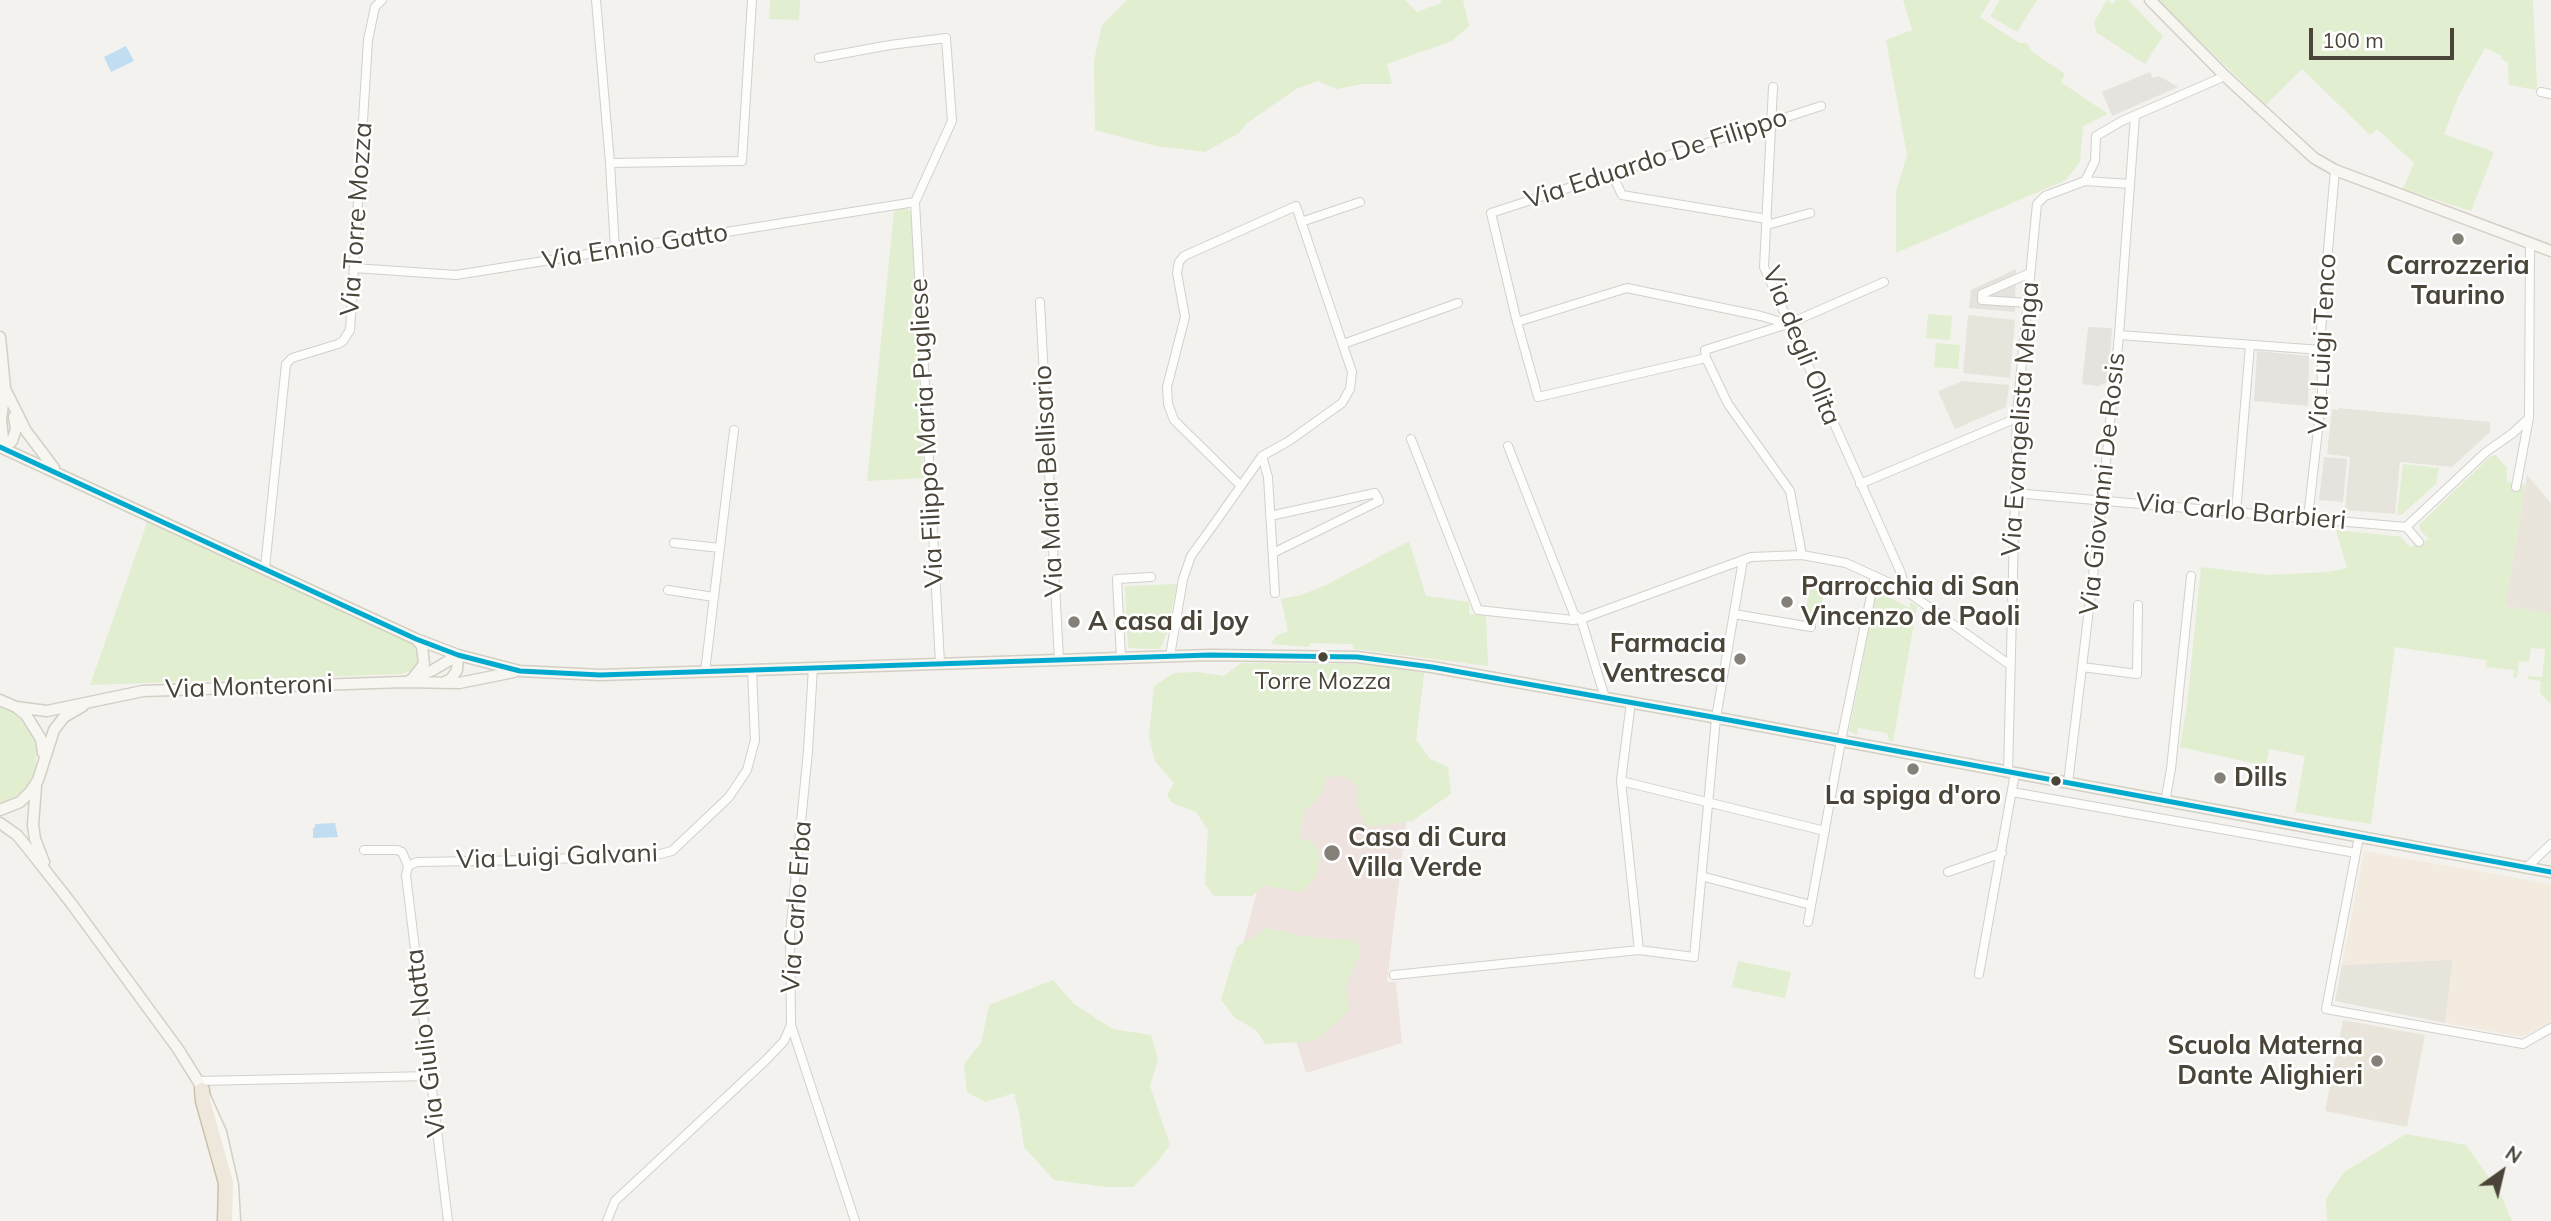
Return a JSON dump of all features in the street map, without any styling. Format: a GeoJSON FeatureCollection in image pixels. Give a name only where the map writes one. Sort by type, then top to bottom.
{"type":"FeatureCollection","features":[{"type":"Feature","properties":{"kind":"highway"},"geometry":{"type":"LineString","coordinates":[[200,1086],[226,1183],[225,1221]]}},
{"type":"Feature","properties":{"kind":"main road"},"geometry":{"type":"LineString","coordinates":[[2150,0],[2225,76],[2314,158],[2335,170],[2551,251]]}},
{"type":"Feature","properties":{"kind":"main road"},"geometry":{"type":"LineString","coordinates":[[0,337],[2,448]]}},
{"type":"Feature","properties":{"kind":"main road"},"geometry":{"type":"LineString","coordinates":[[2,393],[33,443],[49,464],[63,476]]}},
{"type":"Feature","properties":{"kind":"main road","name":"Via Monteroni"},"geometry":{"type":"LineString","coordinates":[[2,448],[416,639],[458,655],[520,671],[562,675],[1170,656],[1296,654],[1357,657],[1433,667],[1631,702],[2551,872]]}},
{"type":"Feature","properties":{"kind":"main road"},"geometry":{"type":"LineString","coordinates":[[407,680],[424,664],[422,646],[416,639]]}},
{"type":"Feature","properties":{"kind":"main road"},"geometry":{"type":"LineString","coordinates":[[443,683],[451,679],[457,670],[458,655]]}},
{"type":"Feature","properties":{"kind":"main road","name":"Via Monteroni"},"geometry":{"type":"LineString","coordinates":[[407,680],[433,670],[458,655]]}},
{"type":"Feature","properties":{"kind":"main road","name":"Via Monteroni"},"geometry":{"type":"LineString","coordinates":[[0,700],[16,707],[47,710],[143,691],[407,680],[473,682],[520,671]]}},
{"type":"Feature","properties":{"kind":"main road","name":"Via Monteroni"},"geometry":{"type":"LineString","coordinates":[[0,810],[20,802],[37,780],[50,738],[57,725],[94,700]]}},
{"type":"Feature","properties":{"kind":"main road","name":"Via Monteroni"},"geometry":{"type":"LineString","coordinates":[[16,707],[35,726],[43,747],[43,759]]}},
{"type":"Feature","properties":{"kind":"main road"},"geometry":{"type":"LineString","coordinates":[[37,780],[32,811],[35,839],[53,880]]}},
{"type":"Feature","properties":{"kind":"main road"},"geometry":{"type":"LineString","coordinates":[[0,823],[16,835],[53,880],[178,1049],[200,1086],[221,1132],[233,1185],[235,1221]]}},
{"type":"Feature","properties":{"kind":"street","name":"Via Torre Mozza"},"geometry":{"type":"LineString","coordinates":[[265,568],[286,364],[292,358],[333,346],[346,337],[352,315],[368,40],[375,7],[382,0]]}},
{"type":"Feature","properties":{"kind":"street"},"geometry":{"type":"LineString","coordinates":[[596,0],[615,250]]}},
{"type":"Feature","properties":{"kind":"street"},"geometry":{"type":"LineString","coordinates":[[610,163],[742,161],[752,0]]}},
{"type":"Feature","properties":{"kind":"street"},"geometry":{"type":"LineString","coordinates":[[819,58],[946,38],[952,121],[915,202]]}},
{"type":"Feature","properties":{"kind":"street"},"geometry":{"type":"LineString","coordinates":[[2130,184],[2085,181],[2095,161],[2096,136],[2225,76]]}},
{"type":"Feature","properties":{"kind":"street","name":"Via degli Olita"},"geometry":{"type":"LineString","coordinates":[[1773,87],[1764,267],[1787,324],[1901,573],[1905,590]]}},
{"type":"Feature","properties":{"kind":"street"},"geometry":{"type":"LineString","coordinates":[[2541,92],[2551,94]]}},
{"type":"Feature","properties":{"kind":"street","name":"Via Eduardo De Filippo"},"geometry":{"type":"LineString","coordinates":[[1517,322],[1492,213],[1821,106]]}},
{"type":"Feature","properties":{"kind":"street","name":"Via Giovanni De Rosis"},"geometry":{"type":"LineString","coordinates":[[2068,783],[2119,335],[2135,116]]}},
{"type":"Feature","properties":{"kind":"street","name":"Via Luigi Tenco"},"geometry":{"type":"LineString","coordinates":[[2308,518],[2322,394],[2321,330],[2335,170]]}},
{"type":"Feature","properties":{"kind":"street"},"geometry":{"type":"LineString","coordinates":[[1612,174],[1622,195],[1767,222],[1810,213]]}},
{"type":"Feature","properties":{"kind":"street","name":"Via Evangelista Menga"},"geometry":{"type":"LineString","coordinates":[[1979,974],[2012,793],[2010,666],[2017,418],[2037,204],[2045,196],[2085,181]]}},
{"type":"Feature","properties":{"kind":"street","name":"Via Ennio Gatto"},"geometry":{"type":"LineString","coordinates":[[354,268],[456,275],[915,202]]}},
{"type":"Feature","properties":{"kind":"street","name":"Via Filippo Maria Pugliese"},"geometry":{"type":"LineString","coordinates":[[915,202],[940,663]]}},
{"type":"Feature","properties":{"kind":"street"},"geometry":{"type":"LineString","coordinates":[[1301,222],[1360,202]]}},
{"type":"Feature","properties":{"kind":"street"},"geometry":{"type":"LineString","coordinates":[[1170,656],[1183,579],[1191,556],[1241,486],[1262,456],[1289,441],[1342,403],[1350,389],[1352,372],[1296,206],[1184,256],[1179,262],[1177,273],[1185,317],[1167,387],[1168,404],[1174,420],[1241,486]]}},
{"type":"Feature","properties":{"kind":"street"},"geometry":{"type":"LineString","coordinates":[[2516,487],[2529,418],[2530,243]]}},
{"type":"Feature","properties":{"kind":"street"},"geometry":{"type":"LineString","coordinates":[[2028,303],[1982,300],[1982,294],[2030,273]]}},
{"type":"Feature","properties":{"kind":"street"},"geometry":{"type":"LineString","coordinates":[[1801,555],[1790,491],[1728,404],[1704,350],[1787,324],[1884,282]]}},
{"type":"Feature","properties":{"kind":"street"},"geometry":{"type":"LineString","coordinates":[[1706,358],[1538,397],[1517,322],[1627,288],[1787,324]]}},
{"type":"Feature","properties":{"kind":"street","name":"Via Maria Bellisario"},"geometry":{"type":"LineString","coordinates":[[1040,302],[1059,660]]}},
{"type":"Feature","properties":{"kind":"street"},"geometry":{"type":"LineString","coordinates":[[1343,344],[1458,303]]}},
{"type":"Feature","properties":{"kind":"street"},"geometry":{"type":"LineString","coordinates":[[2119,335],[2321,351]]}},
{"type":"Feature","properties":{"kind":"street"},"geometry":{"type":"LineString","coordinates":[[2236,512],[2250,345]]}},
{"type":"Feature","properties":{"kind":"street"},"geometry":{"type":"LineString","coordinates":[[1860,484],[2017,418]]}},
{"type":"Feature","properties":{"kind":"street"},"geometry":{"type":"LineString","coordinates":[[2419,542],[2406,527],[2486,452],[2529,418]]}},
{"type":"Feature","properties":{"kind":"street"},"geometry":{"type":"LineString","coordinates":[[705,672],[734,430]]}},
{"type":"Feature","properties":{"kind":"street"},"geometry":{"type":"LineString","coordinates":[[1411,439],[1478,610],[1581,619],[1751,557],[1801,555],[1846,564],[1905,590],[2010,666]]}},
{"type":"Feature","properties":{"kind":"street"},"geometry":{"type":"LineString","coordinates":[[1508,446],[1574,614],[1581,619],[1605,698]]}},
{"type":"Feature","properties":{"kind":"street"},"geometry":{"type":"LineString","coordinates":[[1262,456],[1268,477],[1275,593]]}},
{"type":"Feature","properties":{"kind":"street"},"geometry":{"type":"LineString","coordinates":[[1270,516],[1375,493],[1379,501],[1273,553]]}},
{"type":"Feature","properties":{"kind":"street","name":"Via Carlo Barbieri"},"geometry":{"type":"LineString","coordinates":[[2014,494],[2406,527]]}},
{"type":"Feature","properties":{"kind":"street"},"geometry":{"type":"LineString","coordinates":[[674,543],[720,548]]}},
{"type":"Feature","properties":{"kind":"street"},"geometry":{"type":"LineString","coordinates":[[1394,975],[1639,950],[1694,957],[1716,718],[1743,560]]}},
{"type":"Feature","properties":{"kind":"street"},"geometry":{"type":"LineString","coordinates":[[1808,922],[1875,576]]}},
{"type":"Feature","properties":{"kind":"street"},"geometry":{"type":"LineString","coordinates":[[2165,802],[2171,769],[2191,576]]}},
{"type":"Feature","properties":{"kind":"street"},"geometry":{"type":"LineString","coordinates":[[1121,658],[1117,579],[1150,577]]}},
{"type":"Feature","properties":{"kind":"street"},"geometry":{"type":"LineString","coordinates":[[667,590],[714,597]]}},
{"type":"Feature","properties":{"kind":"street"},"geometry":{"type":"LineString","coordinates":[[2082,667],[2137,674],[2138,605]]}},
{"type":"Feature","properties":{"kind":"street"},"geometry":{"type":"LineString","coordinates":[[1734,614],[1811,627]]}},
{"type":"Feature","properties":{"kind":"street","name":"Via Carlo Erba"},"geometry":{"type":"LineString","coordinates":[[813,667],[808,751],[789,947],[790,1025],[855,1221]]}},
{"type":"Feature","properties":{"kind":"street","name":"Via Luigi Galvani"},"geometry":{"type":"LineString","coordinates":[[408,866],[417,862],[546,859],[660,854],[672,851],[729,797],[747,770],[755,740],[752,670]]}},
{"type":"Feature","properties":{"kind":"street"},"geometry":{"type":"LineString","coordinates":[[1631,702],[1621,781],[1639,950]]}},
{"type":"Feature","properties":{"kind":"street"},"geometry":{"type":"LineString","coordinates":[[1621,781],[1825,831]]}},
{"type":"Feature","properties":{"kind":"street"},"geometry":{"type":"LineString","coordinates":[[2012,793],[2356,853]]}},
{"type":"Feature","properties":{"kind":"street"},"geometry":{"type":"LineString","coordinates":[[2359,837],[2326,1009],[2524,1044],[2551,1028]]}},
{"type":"Feature","properties":{"kind":"street"},"geometry":{"type":"LineString","coordinates":[[2527,867],[2551,844]]}},
{"type":"Feature","properties":{"kind":"street"},"geometry":{"type":"LineString","coordinates":[[364,850],[397,850],[402,852],[408,866]]}},
{"type":"Feature","properties":{"kind":"street"},"geometry":{"type":"LineString","coordinates":[[1948,872],[2002,853]]}},
{"type":"Feature","properties":{"kind":"street","name":"Via Giulio Natta"},"geometry":{"type":"LineString","coordinates":[[408,866],[406,875],[448,1221]]}},
{"type":"Feature","properties":{"kind":"street"},"geometry":{"type":"LineString","coordinates":[[1701,876],[1811,905]]}},
{"type":"Feature","properties":{"kind":"street"},"geometry":{"type":"LineString","coordinates":[[607,1221],[615,1200],[766,1060],[784,1041],[790,1025]]}},
{"type":"Feature","properties":{"kind":"street"},"geometry":{"type":"LineString","coordinates":[[200,1086],[431,1076]]}},
{"type":"Feature","properties":{"kind":"shaded area"},"geometry":{"type":"Polygon","coordinates":[[[2150,72],[2153,78],[2159,76],[2178,87],[2112,116],[2102,92],[2150,72]]]}},
{"type":"Feature","properties":{"kind":"shaded area"},"geometry":{"type":"Polygon","coordinates":[[[2016,269],[2015,312],[1969,308],[1971,290],[2016,269]]]}},
{"type":"Feature","properties":{"kind":"shaded area"},"geometry":{"type":"Polygon","coordinates":[[[1968,315],[2015,320],[2010,378],[1963,373],[1968,315]]]}},
{"type":"Feature","properties":{"kind":"shaded area"},"geometry":{"type":"Polygon","coordinates":[[[2088,327],[2112,328],[2108,382],[2098,386],[2082,384],[2088,327]]]}},
{"type":"Feature","properties":{"kind":"shaded area"},"geometry":{"type":"Polygon","coordinates":[[[2257,351],[2309,356],[2308,406],[2254,401],[2257,351]]]}},
{"type":"Feature","properties":{"kind":"shaded area"},"geometry":{"type":"Polygon","coordinates":[[[1963,381],[2009,385],[2006,407],[1955,429],[1938,391],[1963,381]]]}},
{"type":"Feature","properties":{"kind":"shaded area"},"geometry":{"type":"Polygon","coordinates":[[[2332,409],[2490,422],[2490,432],[2452,467],[2400,462],[2395,514],[2345,510],[2350,457],[2327,454],[2332,409]]]}},
{"type":"Feature","properties":{"kind":"shaded area"},"geometry":{"type":"Polygon","coordinates":[[[2324,457],[2347,459],[2343,502],[2319,500],[2324,457]]]}},
{"type":"Feature","properties":{"kind":"shaded area"},"geometry":{"type":"Polygon","coordinates":[[[2527,475],[2551,503],[2551,614],[2505,606],[2527,475]]]}},
{"type":"Feature","properties":{"kind":"shaded area","name":"Casa di Cura Villa Verde"},"geometry":{"type":"Polygon","coordinates":[[[1368,664],[1424,673],[1387,982],[1396,982],[1402,1043],[1306,1073],[1283,998],[1235,973],[1259,884],[1290,704],[1368,664]]]}},
{"type":"Feature","properties":{"kind":"shaded area"},"geometry":{"type":"Polygon","coordinates":[[[2364,851],[2551,884],[2551,1023],[2522,1037],[2445,1023],[2453,960],[2342,965],[2364,851]]]}},
{"type":"Feature","properties":{"kind":"shaded area"},"geometry":{"type":"Polygon","coordinates":[[[2453,959],[2445,1023],[2335,1001],[2342,965],[2453,959]]]}},
{"type":"Feature","properties":{"kind":"shaded area","name":"Scuola Materna Dante Alighieri"},"geometry":{"type":"Polygon","coordinates":[[[2343,1020],[2425,1035],[2407,1127],[2325,1111],[2343,1020]]]}},
{"type":"Feature","properties":{"kind":"green space"},"geometry":{"type":"Polygon","coordinates":[[[770,0],[800,0],[799,20],[769,19],[770,0]]]}},
{"type":"Feature","properties":{"kind":"green space"},"geometry":{"type":"Polygon","coordinates":[[[1127,0],[1405,0],[1417,12],[1441,3],[1441,0],[1463,0],[1469,26],[1452,41],[1387,64],[1392,84],[1362,84],[1336,89],[1318,81],[1296,89],[1246,124],[1239,133],[1205,152],[1156,146],[1095,130],[1094,61],[1102,25],[1127,0]]]}},
{"type":"Feature","properties":{"kind":"green space"},"geometry":{"type":"Polygon","coordinates":[[[1903,0],[1990,0],[1980,17],[2019,43],[2027,43],[2031,51],[2065,74],[2061,82],[2108,114],[2083,126],[2080,162],[2066,180],[1896,253],[1896,192],[1907,155],[1886,40],[1912,30],[1903,0]]]}},
{"type":"Feature","properties":{"kind":"green space"},"geometry":{"type":"Polygon","coordinates":[[[2000,0],[2037,0],[2017,32],[1990,16],[2000,0]]]}},
{"type":"Feature","properties":{"kind":"green space"},"geometry":{"type":"Polygon","coordinates":[[[2107,0],[2113,4],[2116,0],[2128,0],[2163,36],[2145,64],[2097,33],[2094,22],[2107,0]]]}},
{"type":"Feature","properties":{"kind":"green space"},"geometry":{"type":"Polygon","coordinates":[[[2157,0],[2533,0],[2536,90],[2509,85],[2508,63],[2501,59],[2502,56],[2485,48],[2459,95],[2444,134],[2494,152],[2471,211],[2403,189],[2414,163],[2377,129],[2370,135],[2302,69],[2266,105],[2157,0]]]}},
{"type":"Feature","properties":{"kind":"green space"},"geometry":{"type":"Polygon","coordinates":[[[907,208],[912,214],[915,303],[910,321],[916,334],[924,478],[867,481],[894,211],[907,208]]]}},
{"type":"Feature","properties":{"kind":"green space"},"geometry":{"type":"Polygon","coordinates":[[[1928,314],[1952,316],[1950,340],[1926,338],[1928,314]]]}},
{"type":"Feature","properties":{"kind":"green space"},"geometry":{"type":"Polygon","coordinates":[[[1936,343],[1960,345],[1958,369],[1934,367],[1936,343]]]}},
{"type":"Feature","properties":{"kind":"green space"},"geometry":{"type":"Polygon","coordinates":[[[2496,455],[2507,468],[2507,482],[2525,485],[2505,606],[2551,614],[2551,704],[2540,693],[2541,681],[2527,679],[2528,676],[2542,677],[2545,649],[2531,648],[2529,662],[2519,661],[2517,678],[2513,677],[2514,670],[2486,667],[2486,660],[2395,647],[2371,824],[2295,812],[2305,756],[2269,749],[2266,766],[2180,747],[2201,567],[2269,575],[2327,572],[2347,568],[2336,530],[2401,537],[2410,547],[2429,539],[2419,525],[2491,456],[2496,455]]]}},
{"type":"Feature","properties":{"kind":"green space"},"geometry":{"type":"Polygon","coordinates":[[[2403,464],[2439,468],[2436,484],[2401,515],[2397,515],[2403,464]]]}},
{"type":"Feature","properties":{"kind":"green space"},"geometry":{"type":"Polygon","coordinates":[[[148,520],[414,643],[419,648],[421,657],[414,670],[402,674],[90,685],[148,520]]]}},
{"type":"Feature","properties":{"kind":"green space"},"geometry":{"type":"Polygon","coordinates":[[[1409,541],[1426,596],[1469,602],[1469,614],[1486,616],[1488,666],[1354,649],[1352,644],[1310,643],[1309,647],[1271,644],[1276,636],[1288,631],[1281,599],[1301,595],[1326,585],[1409,541]]]}},
{"type":"Feature","properties":{"kind":"green space"},"geometry":{"type":"Polygon","coordinates":[[[1177,584],[1167,633],[1160,649],[1128,648],[1125,586],[1177,584]]]}},
{"type":"Feature","properties":{"kind":"green space"},"geometry":{"type":"Polygon","coordinates":[[[1878,584],[1882,594],[1910,608],[1910,602],[1917,606],[1893,742],[1889,741],[1887,733],[1858,728],[1857,735],[1849,731],[1878,584]]]}},
{"type":"Feature","properties":{"kind":"green space"},"geometry":{"type":"Polygon","coordinates":[[[1810,586],[1825,588],[1819,617],[1805,614],[1810,586]]]}},
{"type":"Feature","properties":{"kind":"green space"},"geometry":{"type":"Polygon","coordinates":[[[1241,663],[1368,664],[1424,673],[1416,739],[1430,759],[1448,767],[1451,794],[1412,821],[1367,827],[1356,802],[1358,787],[1343,775],[1326,778],[1320,797],[1304,811],[1299,838],[1314,843],[1321,857],[1316,876],[1303,892],[1264,886],[1252,896],[1214,896],[1205,884],[1208,830],[1196,812],[1172,803],[1167,795],[1174,783],[1155,761],[1149,737],[1154,686],[1174,673],[1199,672],[1224,676],[1241,663]]]}},
{"type":"Feature","properties":{"kind":"green space"},"geometry":{"type":"Polygon","coordinates":[[[0,706],[11,711],[26,724],[32,732],[37,751],[35,771],[25,789],[0,805],[0,706]]]}},
{"type":"Feature","properties":{"kind":"green space"},"geometry":{"type":"Polygon","coordinates":[[[1266,928],[1313,938],[1355,940],[1362,951],[1346,985],[1349,1011],[1316,1041],[1265,1044],[1256,1030],[1235,1018],[1221,1000],[1237,947],[1266,928]]]}},
{"type":"Feature","properties":{"kind":"green space"},"geometry":{"type":"Polygon","coordinates":[[[1738,961],[1791,972],[1785,998],[1732,987],[1738,961]]]}},
{"type":"Feature","properties":{"kind":"green space"},"geometry":{"type":"Polygon","coordinates":[[[1053,980],[1074,1004],[1113,1029],[1151,1035],[1158,1059],[1150,1086],[1170,1145],[1133,1187],[1105,1187],[1054,1180],[1024,1147],[1014,1093],[985,1102],[967,1092],[964,1064],[981,1043],[989,1005],[1053,980]]]}},
{"type":"Feature","properties":{"kind":"green space"},"geometry":{"type":"Polygon","coordinates":[[[2406,1134],[2466,1145],[2501,1195],[2512,1221],[2327,1221],[2326,1199],[2344,1172],[2406,1134]]]}},
{"type":"Feature","properties":{"kind":"water"},"geometry":{"type":"Polygon","coordinates":[[[126,46],[134,61],[111,72],[104,57],[126,46]]]}},
{"type":"Feature","properties":{"kind":"water"},"geometry":{"type":"Polygon","coordinates":[[[335,823],[338,837],[313,838],[315,824],[335,823]]]}},
{"type":"Feature","properties":{"kind":"transit line"},"geometry":{"type":"LineString","coordinates":[[0,447],[416,639],[458,655],[520,671],[600,675],[1210,655],[1357,657],[1432,667],[1707,716],[2551,872]]}},
{"type":"Feature","properties":{"kind":"place","name":"Carrozzeria Taurino"},"geometry":{"type":"Point","coordinates":[2458,239]}},
{"type":"Feature","properties":{"kind":"place","name":"Parrocchia di San Vincenzo de Paoli"},"geometry":{"type":"Point","coordinates":[1787,602]}},
{"type":"Feature","properties":{"kind":"place","name":"A casa di Joy"},"geometry":{"type":"Point","coordinates":[1074,622]}},
{"type":"Feature","properties":{"kind":"place","name":"Torre Mozza"},"geometry":{"type":"Point","coordinates":[1323,657]}},
{"type":"Feature","properties":{"kind":"place","name":"Farmacia Ventresca"},"geometry":{"type":"Point","coordinates":[1740,659]}},
{"type":"Feature","properties":{"kind":"place","name":"La spiga d'oro"},"geometry":{"type":"Point","coordinates":[1913,769]}},
{"type":"Feature","properties":{"kind":"place","name":"Dills"},"geometry":{"type":"Point","coordinates":[2220,778]}},
{"type":"Feature","properties":{"kind":"place","name":"Casa di Cura Villa Verde"},"geometry":{"type":"Point","coordinates":[1332,853]}},
{"type":"Feature","properties":{"kind":"place","name":"Scuola Materna Dante Alighieri"},"geometry":{"type":"Point","coordinates":[2377,1061]}}]}
